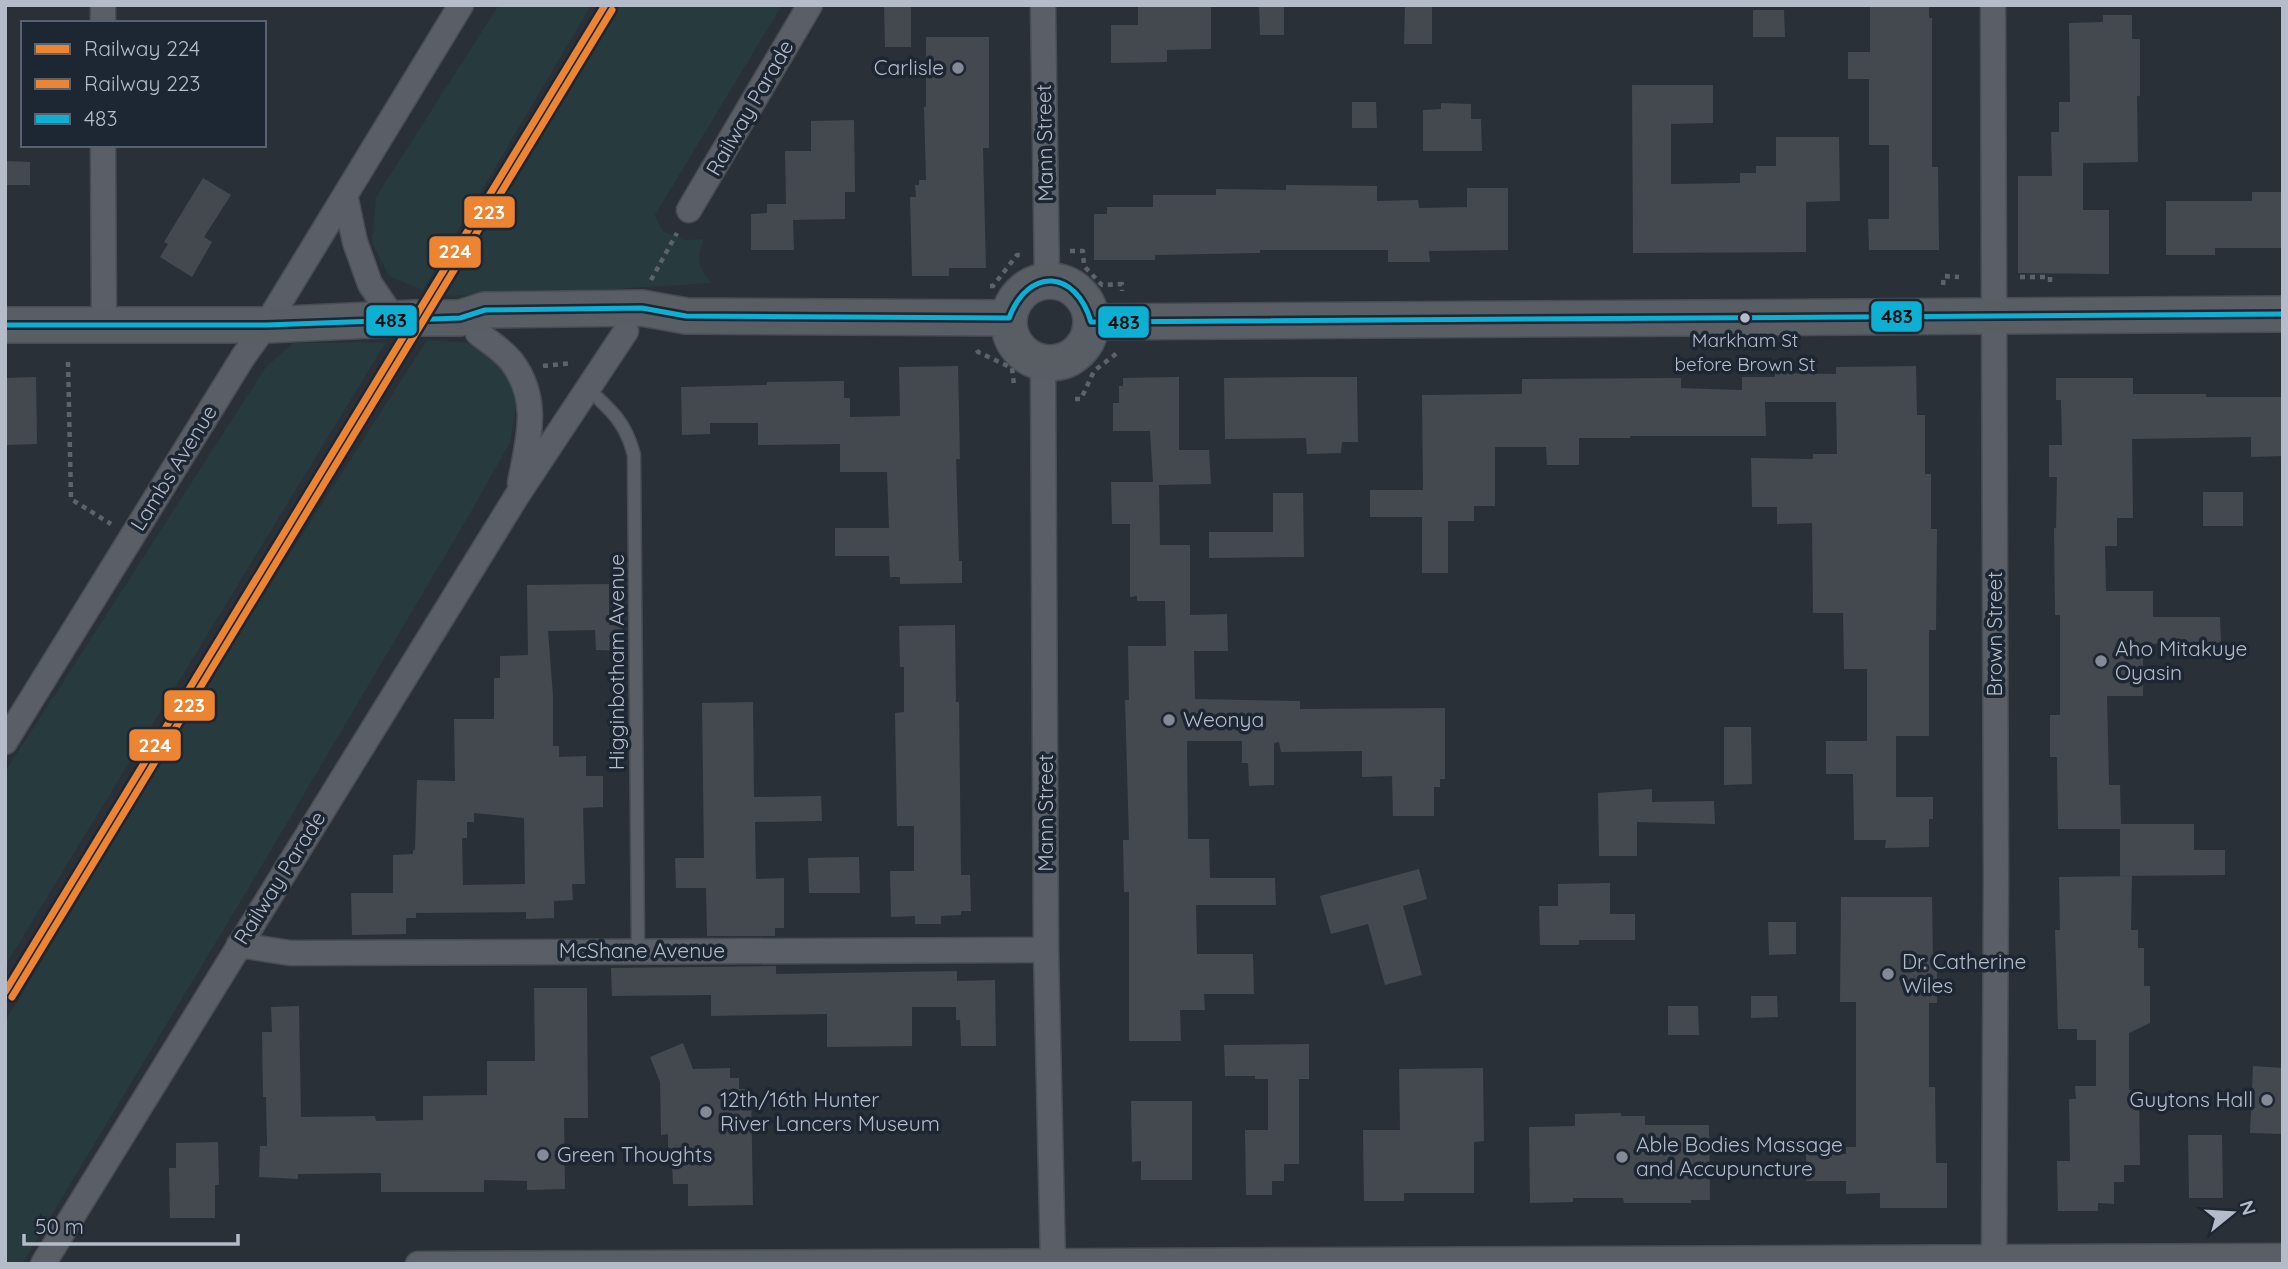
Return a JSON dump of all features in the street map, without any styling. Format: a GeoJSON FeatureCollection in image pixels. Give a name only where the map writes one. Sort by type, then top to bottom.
{"type":"FeatureCollection","features":[{"type":"Feature","properties":{"kind":"street","name":"Lambs Avenue"},"geometry":{"type":"LineString","coordinates":[[5,742],[243,357],[266,325],[461,5]]}},
{"type":"Feature","properties":{"kind":"street","name":"Railway Parade"},"geometry":{"type":"LineString","coordinates":[[689,211],[810,5]]}},
{"type":"Feature","properties":{"kind":"street","name":"Mann Street"},"geometry":{"type":"LineString","coordinates":[[1043,5],[1047,281]]}},
{"type":"Feature","properties":{"kind":"street","name":"Brown Street"},"geometry":{"type":"LineString","coordinates":[[1993,5],[1996,839],[1994,1260]]}},
{"type":"Feature","properties":{"kind":"street"},"geometry":{"type":"LineString","coordinates":[[103,147],[104,326]]}},
{"type":"Feature","properties":{"kind":"street"},"geometry":{"type":"LineString","coordinates":[[345,195],[355,242],[370,284],[394,319]]}},
{"type":"Feature","properties":{"kind":"street"},"geometry":{"type":"LineString","coordinates":[[1047,281],[1073,287],[1090,309],[1091,323],[1083,347],[1073,356],[1060,362],[1043,363],[1025,354],[1017,346],[1009,318],[1016,299],[1024,290],[1035,283],[1047,281]]}},
{"type":"Feature","properties":{"kind":"street"},"geometry":{"type":"LineString","coordinates":[[469,326],[485,310],[615,308],[642,308],[686,316],[1009,318]]}},
{"type":"Feature","properties":{"kind":"street"},"geometry":{"type":"LineString","coordinates":[[1091,323],[2283,314]]}},
{"type":"Feature","properties":{"kind":"street"},"geometry":{"type":"LineString","coordinates":[[5,325],[266,325],[394,319],[469,326],[626,331],[642,330],[686,316]]}},
{"type":"Feature","properties":{"kind":"street","name":"Railway Parade"},"geometry":{"type":"LineString","coordinates":[[469,326],[511,360],[529,397],[532,418],[518,494]]}},
{"type":"Feature","properties":{"kind":"street","name":"Railway Parade"},"geometry":{"type":"LineString","coordinates":[[47,1263],[239,945],[518,494],[626,331]]}},
{"type":"Feature","properties":{"kind":"street","name":"Mann Street"},"geometry":{"type":"LineString","coordinates":[[1043,363],[1046,950],[1053,1263]]}},
{"type":"Feature","properties":{"kind":"street","name":"McShane Avenue"},"geometry":{"type":"LineString","coordinates":[[239,945],[290,953],[1046,950]]}},
{"type":"Feature","properties":{"kind":"street"},"geometry":{"type":"LineString","coordinates":[[418,1264],[1053,1263],[1502,1258],[1994,1260],[2283,1256]]}},
{"type":"Feature","properties":{"kind":"lane","name":"Higginbotham Avenue"},"geometry":{"type":"LineString","coordinates":[[588,389],[617,416],[629,436],[634,455],[638,951]]}},
{"type":"Feature","properties":{"kind":"path"},"geometry":{"type":"LineString","coordinates":[[648,285],[676,234]]}},
{"type":"Feature","properties":{"kind":"path"},"geometry":{"type":"LineString","coordinates":[[1076,251],[1083,251],[1084,266],[1102,285],[1122,284],[1122,292]]}},
{"type":"Feature","properties":{"kind":"path"},"geometry":{"type":"LineString","coordinates":[[983,286],[993,286],[1017,255],[1023,255]]}},
{"type":"Feature","properties":{"kind":"path"},"geometry":{"type":"LineString","coordinates":[[1943,288],[1944,276],[1959,276]]}},
{"type":"Feature","properties":{"kind":"path"},"geometry":{"type":"LineString","coordinates":[[2020,277],[2050,277],[2050,287]]}},
{"type":"Feature","properties":{"kind":"path"},"geometry":{"type":"LineString","coordinates":[[977,344],[978,352],[1012,368],[1015,388]]}},
{"type":"Feature","properties":{"kind":"path"},"geometry":{"type":"LineString","coordinates":[[1075,399],[1081,399],[1094,371],[1123,348]]}},
{"type":"Feature","properties":{"kind":"path"},"geometry":{"type":"LineString","coordinates":[[68,362],[71,499],[118,528]]}},
{"type":"Feature","properties":{"kind":"path"},"geometry":{"type":"LineString","coordinates":[[540,366],[577,363]]}},
{"type":"Feature","properties":{"kind":"green space"},"geometry":{"type":"Polygon","coordinates":[[[499,5],[591,5],[423,290],[389,276],[372,243],[376,197],[499,5]]]}},
{"type":"Feature","properties":{"kind":"green space"},"geometry":{"type":"Polygon","coordinates":[[[621,5],[782,5],[655,215],[662,231],[684,240],[704,239],[700,262],[712,283],[535,294],[439,296],[621,5]]]}},
{"type":"Feature","properties":{"kind":"green space"},"geometry":{"type":"Polygon","coordinates":[[[427,340],[468,343],[496,361],[509,379],[516,405],[510,442],[239,904],[22,1264],[5,1264],[5,1022],[227,652],[427,340]]]}},
{"type":"Feature","properties":{"kind":"green space"},"geometry":{"type":"Polygon","coordinates":[[[386,342],[5,966],[5,772],[266,367],[293,343],[386,342]]]}},
{"type":"Feature","properties":{"kind":"building"},"geometry":{"type":"Polygon","coordinates":[[[884,5],[911,5],[911,47],[885,47],[884,5]]]}},
{"type":"Feature","properties":{"kind":"building"},"geometry":{"type":"Polygon","coordinates":[[[1138,5],[1211,5],[1211,49],[1167,50],[1167,62],[1111,63],[1111,25],[1138,25],[1138,5]]]}},
{"type":"Feature","properties":{"kind":"building"},"geometry":{"type":"Polygon","coordinates":[[[1259,5],[1284,5],[1284,35],[1260,35],[1259,5]]]}},
{"type":"Feature","properties":{"kind":"building"},"geometry":{"type":"Polygon","coordinates":[[[1405,5],[1432,5],[1432,44],[1404,44],[1405,5]]]}},
{"type":"Feature","properties":{"kind":"building"},"geometry":{"type":"Polygon","coordinates":[[[1870,5],[1929,5],[1929,18],[1932,18],[1932,167],[1938,167],[1939,250],[1869,250],[1868,219],[1889,219],[1889,145],[1869,145],[1869,79],[1848,79],[1848,52],[1870,52],[1870,5]]]}},
{"type":"Feature","properties":{"kind":"building"},"geometry":{"type":"Polygon","coordinates":[[[1753,10],[1784,10],[1785,37],[1753,37],[1753,10]]]}},
{"type":"Feature","properties":{"kind":"building"},"geometry":{"type":"Polygon","coordinates":[[[2103,15],[2132,15],[2132,39],[2140,39],[2138,162],[2083,163],[2083,210],[2109,210],[2109,274],[2018,273],[2018,176],[2052,176],[2051,132],[2059,132],[2059,102],[2070,102],[2069,23],[2103,22],[2103,15]]]}},
{"type":"Feature","properties":{"kind":"building"},"geometry":{"type":"Polygon","coordinates":[[[926,37],[989,37],[989,148],[983,148],[986,268],[949,268],[949,276],[912,276],[910,197],[916,197],[915,185],[919,185],[919,180],[926,180],[926,37]]]}},
{"type":"Feature","properties":{"kind":"building"},"geometry":{"type":"Polygon","coordinates":[[[1632,85],[1713,85],[1713,123],[1671,124],[1671,184],[1740,183],[1740,173],[1756,173],[1756,166],[1776,166],[1776,137],[1839,137],[1840,201],[1806,202],[1806,252],[1633,253],[1632,85]]]}},
{"type":"Feature","properties":{"kind":"building"},"geometry":{"type":"Polygon","coordinates":[[[1352,102],[1376,102],[1377,128],[1352,128],[1352,102]]]}},
{"type":"Feature","properties":{"kind":"building"},"geometry":{"type":"Polygon","coordinates":[[[1441,103],[1471,104],[1471,119],[1481,119],[1482,151],[1423,151],[1423,110],[1441,109],[1441,103]]]}},
{"type":"Feature","properties":{"kind":"building"},"geometry":{"type":"Polygon","coordinates":[[[854,120],[855,192],[845,192],[845,219],[793,220],[794,250],[751,250],[751,214],[767,213],[767,204],[786,204],[785,151],[811,151],[811,121],[854,120]]]}},
{"type":"Feature","properties":{"kind":"building"},"geometry":{"type":"Polygon","coordinates":[[[5,161],[30,162],[30,185],[5,185],[5,161]]]}},
{"type":"Feature","properties":{"kind":"building"},"geometry":{"type":"Polygon","coordinates":[[[203,178],[231,195],[204,237],[212,242],[192,277],[160,257],[168,244],[164,242],[203,178]]]}},
{"type":"Feature","properties":{"kind":"building"},"geometry":{"type":"Polygon","coordinates":[[[1286,185],[1377,186],[1377,201],[1418,200],[1419,208],[1467,207],[1467,188],[1508,188],[1508,250],[1429,251],[1430,262],[1388,262],[1388,250],[1260,250],[1260,253],[1155,255],[1155,260],[1094,260],[1094,214],[1107,214],[1107,207],[1153,207],[1153,195],[1216,195],[1216,189],[1286,190],[1286,185]]]}},
{"type":"Feature","properties":{"kind":"building"},"geometry":{"type":"Polygon","coordinates":[[[2252,192],[2283,192],[2283,248],[2215,248],[2215,255],[2166,255],[2166,201],[2252,201],[2252,192]]]}},
{"type":"Feature","properties":{"kind":"building"},"geometry":{"type":"Polygon","coordinates":[[[958,366],[960,459],[956,459],[962,583],[900,584],[900,577],[890,577],[889,556],[835,556],[835,528],[889,528],[887,472],[840,472],[840,444],[758,445],[758,423],[710,423],[710,434],[682,435],[681,387],[844,381],[844,398],[850,398],[850,417],[900,416],[899,367],[958,366]]]}},
{"type":"Feature","properties":{"kind":"building"},"geometry":{"type":"Polygon","coordinates":[[[1916,366],[1917,415],[1925,415],[1925,474],[1931,474],[1931,529],[1937,529],[1936,630],[1929,630],[1929,736],[1896,736],[1896,797],[1933,797],[1933,819],[1929,819],[1929,847],[1885,848],[1886,840],[1854,840],[1853,774],[1826,774],[1826,741],[1867,741],[1867,669],[1844,669],[1843,613],[1813,613],[1812,523],[1777,524],[1777,507],[1752,507],[1751,458],[1813,459],[1813,454],[1837,454],[1836,402],[1765,402],[1766,436],[1579,438],[1579,465],[1547,465],[1546,447],[1495,447],[1495,506],[1474,506],[1474,521],[1448,521],[1448,573],[1422,573],[1422,517],[1370,517],[1370,490],[1423,490],[1422,395],[1522,394],[1522,379],[1681,378],[1681,388],[1742,390],[1742,377],[1775,377],[1775,373],[1836,374],[1836,367],[1916,366]]]}},
{"type":"Feature","properties":{"kind":"building"},"geometry":{"type":"Polygon","coordinates":[[[36,377],[37,444],[5,445],[5,378],[36,377]]]}},
{"type":"Feature","properties":{"kind":"building"},"geometry":{"type":"Polygon","coordinates":[[[1179,377],[1179,450],[1209,450],[1211,484],[1159,485],[1160,545],[1190,545],[1190,615],[1227,614],[1228,651],[1194,651],[1195,699],[1300,701],[1300,709],[1445,708],[1445,779],[1440,779],[1440,787],[1434,787],[1434,816],[1393,816],[1392,776],[1362,777],[1362,751],[1281,752],[1279,742],[1274,743],[1274,785],[1249,786],[1248,763],[1242,763],[1242,741],[1187,741],[1188,839],[1209,839],[1210,878],[1275,878],[1276,905],[1196,905],[1197,954],[1253,954],[1254,994],[1204,994],[1205,1010],[1180,1010],[1181,1041],[1129,1041],[1129,892],[1124,892],[1123,840],[1129,840],[1125,700],[1129,700],[1128,646],[1166,646],[1165,601],[1137,601],[1137,596],[1130,597],[1130,524],[1112,524],[1111,482],[1153,482],[1150,431],[1113,431],[1113,403],[1119,403],[1119,386],[1123,386],[1123,378],[1179,377]]]}},
{"type":"Feature","properties":{"kind":"building"},"geometry":{"type":"Polygon","coordinates":[[[1357,377],[1358,442],[1342,442],[1341,453],[1307,454],[1306,438],[1225,439],[1224,378],[1357,377]]]}},
{"type":"Feature","properties":{"kind":"building"},"geometry":{"type":"Polygon","coordinates":[[[2056,378],[2133,378],[2133,394],[2283,397],[2283,456],[2251,457],[2251,437],[2132,439],[2133,518],[2117,518],[2117,546],[2105,546],[2106,591],[2153,591],[2153,617],[2220,617],[2221,643],[2143,644],[2143,696],[2107,696],[2109,785],[2120,785],[2121,824],[2194,824],[2194,850],[2225,850],[2225,875],[2120,876],[2120,829],[2058,829],[2057,757],[2050,757],[2050,715],[2060,715],[2060,615],[2055,615],[2054,528],[2057,477],[2049,477],[2049,445],[2062,445],[2061,400],[2056,400],[2056,378]]]}},
{"type":"Feature","properties":{"kind":"building"},"geometry":{"type":"Polygon","coordinates":[[[2203,492],[2243,492],[2243,526],[2203,526],[2203,492]]]}},
{"type":"Feature","properties":{"kind":"building"},"geometry":{"type":"Polygon","coordinates":[[[1273,493],[1303,493],[1304,557],[1209,558],[1209,532],[1273,532],[1273,493]]]}},
{"type":"Feature","properties":{"kind":"building"},"geometry":{"type":"Polygon","coordinates":[[[609,584],[609,625],[623,625],[623,651],[596,650],[595,630],[548,631],[553,696],[553,746],[559,746],[559,757],[586,756],[586,776],[603,776],[603,807],[583,808],[585,884],[572,884],[573,900],[554,901],[554,918],[526,919],[526,912],[416,913],[416,918],[406,918],[406,934],[352,935],[351,893],[393,893],[393,855],[413,854],[415,850],[417,780],[455,781],[454,719],[494,719],[494,678],[500,678],[500,656],[528,655],[527,585],[609,584]],[[474,813],[474,822],[467,822],[467,838],[462,838],[463,885],[525,884],[524,818],[474,813]]]}},
{"type":"Feature","properties":{"kind":"building"},"geometry":{"type":"Polygon","coordinates":[[[955,625],[956,702],[959,702],[961,875],[970,875],[971,911],[961,911],[961,915],[941,916],[941,924],[915,924],[915,916],[891,917],[890,871],[914,871],[914,826],[897,826],[895,713],[904,712],[904,667],[900,667],[899,626],[955,625]]]}},
{"type":"Feature","properties":{"kind":"building"},"geometry":{"type":"Polygon","coordinates":[[[753,702],[754,797],[821,796],[822,821],[755,822],[756,879],[784,878],[784,928],[775,928],[775,936],[707,936],[706,888],[676,888],[675,858],[704,858],[702,703],[753,702]]]}},
{"type":"Feature","properties":{"kind":"building"},"geometry":{"type":"Polygon","coordinates":[[[1724,727],[1751,727],[1752,784],[1724,785],[1724,727]]]}},
{"type":"Feature","properties":{"kind":"building"},"geometry":{"type":"Polygon","coordinates":[[[1652,789],[1652,802],[1714,801],[1715,824],[1637,822],[1637,856],[1599,856],[1598,793],[1652,789]]]}},
{"type":"Feature","properties":{"kind":"building"},"geometry":{"type":"Polygon","coordinates":[[[859,857],[860,893],[809,893],[808,858],[859,857]]]}},
{"type":"Feature","properties":{"kind":"building"},"geometry":{"type":"Polygon","coordinates":[[[1419,869],[1427,899],[1403,906],[1422,975],[1385,985],[1368,924],[1331,934],[1320,896],[1419,869]]]}},
{"type":"Feature","properties":{"kind":"building"},"geometry":{"type":"Polygon","coordinates":[[[2132,876],[2131,930],[2138,930],[2138,948],[2144,948],[2144,986],[2150,986],[2150,1023],[2129,1033],[2129,1090],[2139,1090],[2140,1165],[2124,1165],[2124,1182],[2114,1182],[2114,1204],[2098,1203],[2098,1211],[2058,1211],[2057,1161],[2070,1161],[2069,1099],[2076,1099],[2075,1086],[2096,1086],[2096,1040],[2077,1040],[2077,1029],[2058,1029],[2055,930],[2060,930],[2059,877],[2132,876]]]}},
{"type":"Feature","properties":{"kind":"building"},"geometry":{"type":"Polygon","coordinates":[[[1610,883],[1610,914],[1635,914],[1635,940],[1579,940],[1579,945],[1540,945],[1539,906],[1558,906],[1558,884],[1610,883]]]}},
{"type":"Feature","properties":{"kind":"building"},"geometry":{"type":"Polygon","coordinates":[[[1841,897],[1932,897],[1937,1003],[1929,1003],[1929,1087],[1935,1087],[1936,1163],[1947,1163],[1947,1208],[1880,1208],[1880,1193],[1846,1194],[1846,1181],[1806,1181],[1806,1154],[1846,1154],[1846,1147],[1856,1147],[1856,1002],[1840,1002],[1841,897]]]}},
{"type":"Feature","properties":{"kind":"building"},"geometry":{"type":"Polygon","coordinates":[[[1768,922],[1796,922],[1796,954],[1769,955],[1768,922]]]}},
{"type":"Feature","properties":{"kind":"building"},"geometry":{"type":"Polygon","coordinates":[[[776,966],[776,974],[957,971],[957,981],[995,980],[996,1046],[961,1046],[960,1020],[956,1020],[956,1007],[912,1007],[912,1046],[827,1047],[827,1014],[711,1016],[711,995],[612,996],[611,968],[776,966]]]}},
{"type":"Feature","properties":{"kind":"building"},"geometry":{"type":"Polygon","coordinates":[[[534,988],[587,988],[588,1118],[564,1118],[565,1189],[527,1190],[527,1181],[484,1180],[484,1192],[381,1192],[381,1173],[298,1174],[298,1179],[259,1177],[260,1146],[267,1146],[262,1032],[272,1032],[271,1007],[299,1006],[301,1117],[375,1116],[376,1121],[423,1120],[423,1096],[487,1095],[487,1061],[535,1061],[534,988]]]}},
{"type":"Feature","properties":{"kind":"building"},"geometry":{"type":"Polygon","coordinates":[[[1751,996],[1777,996],[1778,1017],[1751,1018],[1751,996]]]}},
{"type":"Feature","properties":{"kind":"building"},"geometry":{"type":"Polygon","coordinates":[[[1668,1006],[1698,1006],[1699,1035],[1668,1035],[1668,1006]]]}},
{"type":"Feature","properties":{"kind":"building","name":"12th/16th Hunter River Lancers Museum"},"geometry":{"type":"Polygon","coordinates":[[[683,1043],[693,1069],[730,1068],[730,1078],[739,1078],[739,1089],[751,1089],[753,1205],[688,1206],[688,1184],[673,1184],[672,1163],[668,1163],[668,1134],[661,1135],[660,1082],[650,1057],[683,1043]]]}},
{"type":"Feature","properties":{"kind":"building"},"geometry":{"type":"Polygon","coordinates":[[[1309,1044],[1309,1079],[1299,1079],[1299,1164],[1284,1164],[1284,1181],[1272,1181],[1272,1195],[1246,1195],[1245,1130],[1268,1130],[1268,1079],[1225,1076],[1224,1045],[1309,1044]]]}},
{"type":"Feature","properties":{"kind":"building","name":"Guytons Hall"},"geometry":{"type":"Polygon","coordinates":[[[2253,1066],[2283,1068],[2283,1134],[2250,1133],[2253,1066]]]}},
{"type":"Feature","properties":{"kind":"building"},"geometry":{"type":"Polygon","coordinates":[[[1483,1068],[1484,1141],[1474,1142],[1474,1193],[1404,1193],[1404,1201],[1364,1201],[1363,1130],[1400,1130],[1399,1069],[1483,1068]]]}},
{"type":"Feature","properties":{"kind":"building"},"geometry":{"type":"Polygon","coordinates":[[[1131,1101],[1192,1101],[1192,1180],[1141,1180],[1141,1161],[1132,1162],[1131,1101]]]}},
{"type":"Feature","properties":{"kind":"building"},"geometry":{"type":"Polygon","coordinates":[[[1621,1113],[1621,1116],[1645,1116],[1645,1125],[1709,1125],[1710,1200],[1691,1200],[1691,1203],[1624,1203],[1623,1198],[1573,1198],[1573,1202],[1530,1203],[1529,1127],[1575,1126],[1575,1114],[1621,1113]]]}},
{"type":"Feature","properties":{"kind":"building"},"geometry":{"type":"Polygon","coordinates":[[[2188,1135],[2222,1135],[2223,1198],[2189,1198],[2188,1135]]]}},
{"type":"Feature","properties":{"kind":"building"},"geometry":{"type":"Polygon","coordinates":[[[218,1142],[219,1185],[215,1185],[215,1218],[170,1218],[169,1168],[176,1168],[176,1143],[218,1142]]]}},
{"type":"Feature","properties":{"kind":"rail line","name":"224"},"geometry":{"type":"LineString","coordinates":[[5,992],[605,5]]}},
{"type":"Feature","properties":{"kind":"rail line","name":"223"},"geometry":{"type":"LineString","coordinates":[[12,997],[612,10]]}},
{"type":"Feature","properties":{"kind":"transit line","name":"483"},"geometry":{"type":"LineString","coordinates":[[5,325],[266,325],[460,318],[485,310],[642,308],[686,316],[1009,318],[1028,289],[1052,281],[1064,284],[1075,292],[1091,322],[2283,314]]}},
{"type":"Feature","properties":{"kind":"place","name":"Carlisle"},"geometry":{"type":"Point","coordinates":[958,68]}},
{"type":"Feature","properties":{"kind":"place","name":"Markham St before Brown St"},"geometry":{"type":"Point","coordinates":[1745,318]}},
{"type":"Feature","properties":{"kind":"place","name":"Aho Mitakuye Oyasin"},"geometry":{"type":"Point","coordinates":[2101,661]}},
{"type":"Feature","properties":{"kind":"place","name":"Weonya"},"geometry":{"type":"Point","coordinates":[1169,720]}},
{"type":"Feature","properties":{"kind":"place","name":"Dr. Catherine Wiles"},"geometry":{"type":"Point","coordinates":[1888,974]}},
{"type":"Feature","properties":{"kind":"place","name":"Guytons Hall"},"geometry":{"type":"Point","coordinates":[2267,1100]}},
{"type":"Feature","properties":{"kind":"place","name":"12th/16th Hunter River Lancers Museum"},"geometry":{"type":"Point","coordinates":[706,1112]}},
{"type":"Feature","properties":{"kind":"place","name":"Green Thoughts"},"geometry":{"type":"Point","coordinates":[543,1155]}},
{"type":"Feature","properties":{"kind":"place","name":"Able Bodies Massage and Accupuncture"},"geometry":{"type":"Point","coordinates":[1622,1157]}}]}
